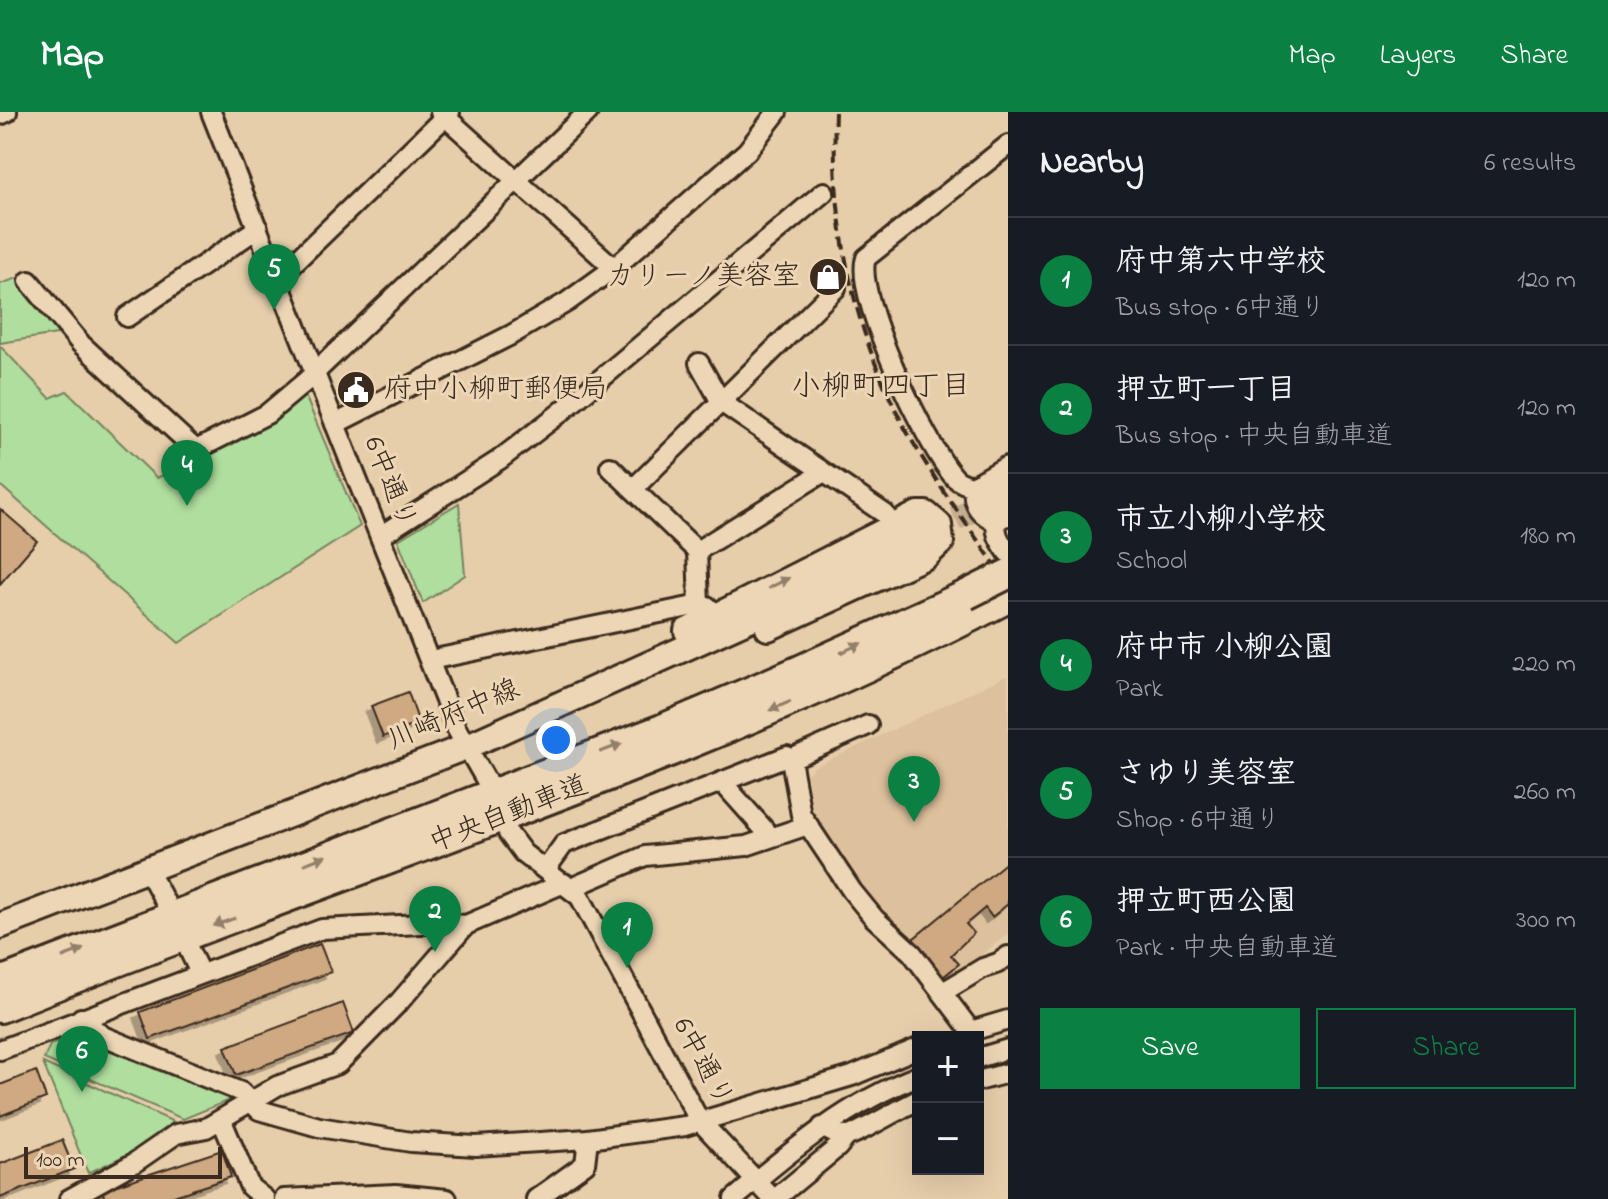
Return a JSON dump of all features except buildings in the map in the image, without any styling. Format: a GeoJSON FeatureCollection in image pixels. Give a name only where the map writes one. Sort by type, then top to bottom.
{"type":"FeatureCollection","features":[{"type":"Feature","properties":{"kind":"highway","name":"中央自動車道"},"geometry":{"type":"LineString","coordinates":[[972,604],[1008,574]]}},
{"type":"Feature","properties":{"kind":"highway","name":"中央自動車道"},"geometry":{"type":"LineString","coordinates":[[6,996],[798,671],[972,604],[1008,598]]}},
{"type":"Feature","properties":{"kind":"main road"},"geometry":{"type":"LineString","coordinates":[[998,501],[1008,469]]}},
{"type":"Feature","properties":{"kind":"main road"},"geometry":{"type":"LineString","coordinates":[[616,679],[708,610],[918,514],[926,514],[939,525],[941,542],[926,556],[733,644],[676,653]]}},
{"type":"Feature","properties":{"kind":"main road","name":"川崎府中線"},"geometry":{"type":"LineString","coordinates":[[0,926],[468,746],[676,653],[920,536]]}},
{"type":"Feature","properties":{"kind":"street"},"geometry":{"type":"LineString","coordinates":[[0,115],[7,112]]}},
{"type":"Feature","properties":{"kind":"street"},"geometry":{"type":"LineString","coordinates":[[29,281],[81,344],[196,450],[267,414],[315,374],[588,112]]}},
{"type":"Feature","properties":{"kind":"street"},"geometry":{"type":"LineString","coordinates":[[335,424],[511,335],[567,302],[614,268],[747,151],[777,112]]}},
{"type":"Feature","properties":{"kind":"street"},"geometry":{"type":"LineString","coordinates":[[278,278],[445,113],[614,268]]}},
{"type":"Feature","properties":{"kind":"street","name":"6中通り"},"geometry":{"type":"LineString","coordinates":[[216,114],[315,374],[456,728],[487,782]]}},
{"type":"Feature","properties":{"kind":"street"},"geometry":{"type":"LineString","coordinates":[[1008,145],[866,258],[863,266],[872,308],[924,431],[957,479],[998,501],[995,529],[997,538],[1008,553]]}},
{"type":"Feature","properties":{"kind":"street"},"geometry":{"type":"LineString","coordinates":[[380,536],[499,460],[560,413],[824,192]]}},
{"type":"Feature","properties":{"kind":"street"},"geometry":{"type":"LineString","coordinates":[[127,317],[258,228]]}},
{"type":"Feature","properties":{"kind":"street"},"geometry":{"type":"LineString","coordinates":[[633,489],[836,288]]}},
{"type":"Feature","properties":{"kind":"street"},"geometry":{"type":"LineString","coordinates":[[699,363],[721,402],[885,514],[891,527]]}},
{"type":"Feature","properties":{"kind":"street"},"geometry":{"type":"LineString","coordinates":[[430,660],[708,610],[697,551],[610,467]]}},
{"type":"Feature","properties":{"kind":"street"},"geometry":{"type":"LineString","coordinates":[[697,551],[822,473]]}},
{"type":"Feature","properties":{"kind":"street"},"geometry":{"type":"LineString","coordinates":[[791,759],[868,725]]}},
{"type":"Feature","properties":{"kind":"street"},"geometry":{"type":"LineString","coordinates":[[546,869],[564,844],[787,756],[791,759]]}},
{"type":"Feature","properties":{"kind":"street"},"geometry":{"type":"LineString","coordinates":[[791,759],[801,815],[874,918],[912,953],[971,1031],[1008,1020]]}},
{"type":"Feature","properties":{"kind":"street"},"geometry":{"type":"LineString","coordinates":[[722,782],[771,837]]}},
{"type":"Feature","properties":{"kind":"street"},"geometry":{"type":"LineString","coordinates":[[0,1050],[322,929],[440,923],[466,925],[645,856],[746,846],[808,825]]}},
{"type":"Feature","properties":{"kind":"street","name":"6中通り"},"geometry":{"type":"LineString","coordinates":[[508,833],[523,853],[580,897],[699,1120],[774,1199]]}},
{"type":"Feature","properties":{"kind":"street"},"geometry":{"type":"LineString","coordinates":[[147,868],[165,902]]}},
{"type":"Feature","properties":{"kind":"street"},"geometry":{"type":"LineString","coordinates":[[69,1199],[134,1163],[176,1134],[206,1128],[277,1086],[338,1064],[400,1001],[466,925]]}},
{"type":"Feature","properties":{"kind":"street"},"geometry":{"type":"LineString","coordinates":[[189,950],[200,973]]}},
{"type":"Feature","properties":{"kind":"street"},"geometry":{"type":"LineString","coordinates":[[943,992],[1008,956]]}},
{"type":"Feature","properties":{"kind":"street"},"geometry":{"type":"LineString","coordinates":[[81,1018],[103,1036],[241,1092],[259,1110],[319,1127],[411,1142],[476,1146],[588,1139],[685,1126],[841,1080],[912,1050]]}},
{"type":"Feature","properties":{"kind":"street"},"geometry":{"type":"LineString","coordinates":[[984,1056],[1008,1049]]}},
{"type":"Feature","properties":{"kind":"street"},"geometry":{"type":"LineString","coordinates":[[984,1079],[1008,1073]]}},
{"type":"Feature","properties":{"kind":"street"},"geometry":{"type":"LineString","coordinates":[[734,1199],[822,1127],[859,1103],[912,1079]]}},
{"type":"Feature","properties":{"kind":"street"},"geometry":{"type":"LineString","coordinates":[[822,1127],[847,1136],[855,1134],[912,1103]]}},
{"type":"Feature","properties":{"kind":"street"},"geometry":{"type":"LineString","coordinates":[[222,1121],[250,1187],[265,1199]]}},
{"type":"Feature","properties":{"kind":"street"},"geometry":{"type":"LineString","coordinates":[[774,1199],[838,1147],[847,1136]]}},
{"type":"Feature","properties":{"kind":"street"},"geometry":{"type":"LineString","coordinates":[[536,1199],[585,1164],[588,1139]]}},
{"type":"Feature","properties":{"kind":"street"},"geometry":{"type":"LineString","coordinates":[[284,1199],[396,1194],[447,1199]]}},
{"type":"Feature","properties":{"kind":"shaded area"},"geometry":{"type":"Polygon","coordinates":[[[1006,676],[1008,934],[953,977],[943,977],[919,947],[861,887],[814,812],[807,774],[814,767],[1006,676]]]}},
{"type":"Feature","properties":{"kind":"green space"},"geometry":{"type":"Polygon","coordinates":[[[18,278],[63,333],[0,343],[0,284],[18,278]]]}},
{"type":"Feature","properties":{"kind":"green space"},"geometry":{"type":"Polygon","coordinates":[[[0,346],[50,398],[67,391],[157,478],[277,418],[304,393],[360,526],[179,643],[0,485],[0,346]]]}},
{"type":"Feature","properties":{"kind":"green space"},"geometry":{"type":"Polygon","coordinates":[[[459,503],[465,575],[423,603],[398,540],[459,503]]]}},
{"type":"Feature","properties":{"kind":"green space"},"geometry":{"type":"Polygon","coordinates":[[[77,1035],[232,1099],[183,1119],[44,1059],[50,1045],[77,1035]]]}},
{"type":"Feature","properties":{"kind":"green space"},"geometry":{"type":"Polygon","coordinates":[[[43,1063],[174,1122],[133,1152],[88,1173],[43,1063]]]}},
{"type":"Feature","properties":{"kind":"tunnel"},"geometry":{"type":"LineString","coordinates":[[923,535],[997,498]]}},
{"type":"Feature","properties":{"kind":"railway"},"geometry":{"type":"LineString","coordinates":[[835,112],[837,195],[842,236],[859,316],[872,355],[906,430],[955,508],[1008,583]]}},
{"type":"Feature","properties":{"kind":"place","name":"カリーノ美容室"},"geometry":{"type":"Point","coordinates":[828,277]}},
{"type":"Feature","properties":{"kind":"place","name":"さゆり美容室"},"geometry":{"type":"Point","coordinates":[274,310]}},
{"type":"Feature","properties":{"kind":"place","name":"府中小柳町郵便局"},"geometry":{"type":"Point","coordinates":[356,390]}},
{"type":"Feature","properties":{"kind":"place","name":"府中市 小柳公園"},"geometry":{"type":"Point","coordinates":[187,506]}},
{"type":"Feature","properties":{"kind":"place","name":"市立小柳小学校"},"geometry":{"type":"Point","coordinates":[914,822]}},
{"type":"Feature","properties":{"kind":"place","name":"押立町一丁目"},"geometry":{"type":"Point","coordinates":[435,952]}},
{"type":"Feature","properties":{"kind":"place","name":"府中第六中学校"},"geometry":{"type":"Point","coordinates":[627,968]}},
{"type":"Feature","properties":{"kind":"place","name":"押立町西公園"},"geometry":{"type":"Point","coordinates":[82,1092]}},
{"type":"Feature","properties":{"kind":"district","name":"小柳町四丁目"},"geometry":{"type":"Point","coordinates":[881,388]}}]}
